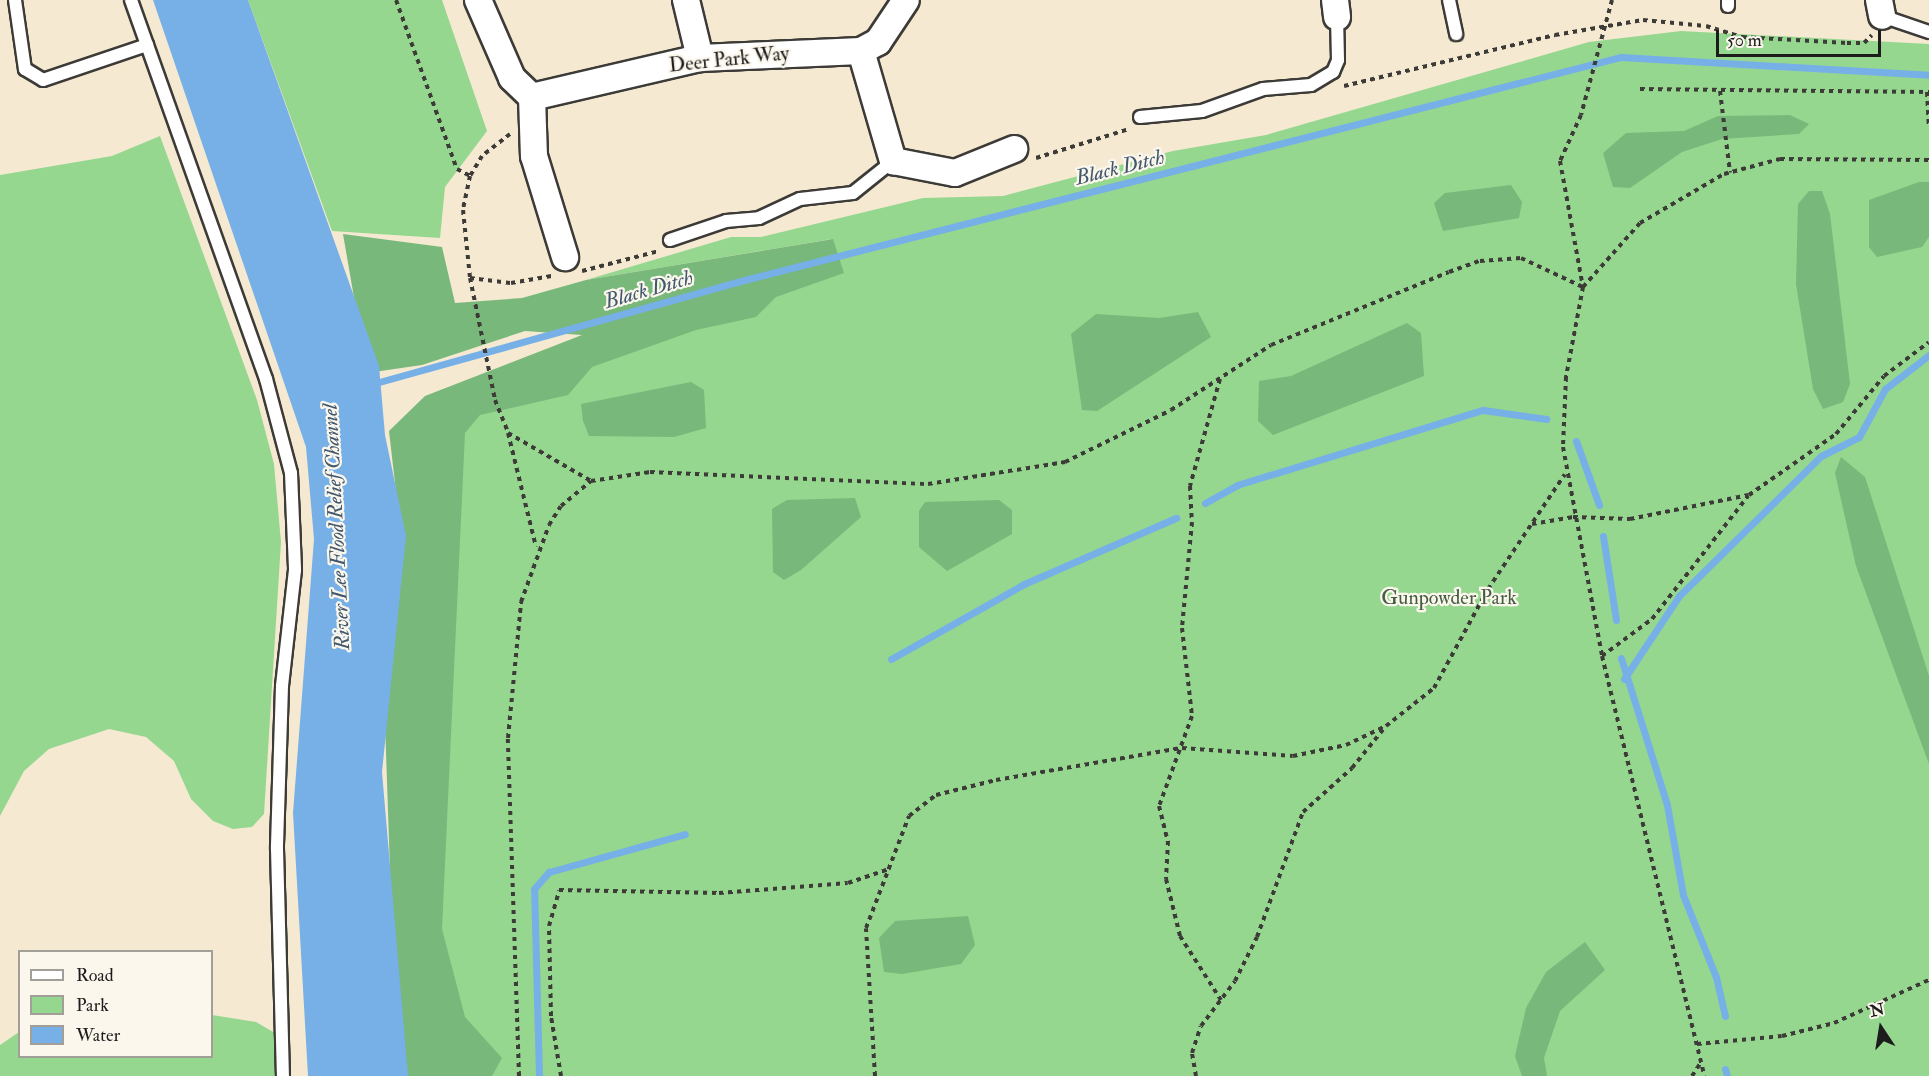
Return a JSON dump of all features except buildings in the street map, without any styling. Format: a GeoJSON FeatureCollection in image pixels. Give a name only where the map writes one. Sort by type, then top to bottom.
{"type":"FeatureCollection","features":[{"type":"Feature","properties":{"kind":"street"},"geometry":{"type":"LineString","coordinates":[[478,0],[512,78],[532,97],[532,130],[538,172],[567,268]]}},
{"type":"Feature","properties":{"kind":"street"},"geometry":{"type":"LineString","coordinates":[[686,0],[700,58]]}},
{"type":"Feature","properties":{"kind":"street"},"geometry":{"type":"LineString","coordinates":[[906,0],[878,42],[861,51],[892,161],[956,173],[1023,154]]}},
{"type":"Feature","properties":{"kind":"street","name":"Deer Park Way"},"geometry":{"type":"LineString","coordinates":[[532,97],[700,58],[861,51]]}},
{"type":"Feature","properties":{"kind":"lane"},"geometry":{"type":"LineString","coordinates":[[15,0],[25,69],[43,80],[147,45]]}},
{"type":"Feature","properties":{"kind":"lane"},"geometry":{"type":"LineString","coordinates":[[131,0],[266,379],[291,473],[295,570],[282,686],[277,849],[283,1076]]}},
{"type":"Feature","properties":{"kind":"lane"},"geometry":{"type":"LineString","coordinates":[[1449,0],[1456,34]]}},
{"type":"Feature","properties":{"kind":"lane"},"geometry":{"type":"LineString","coordinates":[[1140,117],[1202,111],[1263,89],[1311,85],[1332,72],[1338,60],[1336,9]]}},
{"type":"Feature","properties":{"kind":"lane"},"geometry":{"type":"LineString","coordinates":[[1882,15],[1929,32]]}},
{"type":"Feature","properties":{"kind":"lane"},"geometry":{"type":"LineString","coordinates":[[670,243],[726,221],[759,218],[800,199],[853,193],[892,161]]}},
{"type":"Feature","properties":{"kind":"path"},"geometry":{"type":"LineString","coordinates":[[396,0],[457,169],[470,176]]}},
{"type":"Feature","properties":{"kind":"path"},"geometry":{"type":"LineString","coordinates":[[1612,0],[1608,26],[1592,78],[1560,161],[1583,287],[1566,377],[1565,473],[1602,656],[1704,1076]]}},
{"type":"Feature","properties":{"kind":"path"},"geometry":{"type":"LineString","coordinates":[[1331,89],[1643,20],[1706,26],[1742,37],[1864,43],[1882,15]]}},
{"type":"Feature","properties":{"kind":"path"},"geometry":{"type":"LineString","coordinates":[[1640,89],[1928,92],[1929,127]]}},
{"type":"Feature","properties":{"kind":"path"},"geometry":{"type":"LineString","coordinates":[[1720,91],[1730,172]]}},
{"type":"Feature","properties":{"kind":"path"},"geometry":{"type":"LineString","coordinates":[[1023,154],[1133,128]]}},
{"type":"Feature","properties":{"kind":"path"},"geometry":{"type":"LineString","coordinates":[[532,130],[513,132],[494,146],[470,176],[463,210],[470,278],[488,364],[537,548]]}},
{"type":"Feature","properties":{"kind":"path"},"geometry":{"type":"LineString","coordinates":[[1583,287],[1640,224],[1692,188],[1730,172],[1780,159],[1929,160]]}},
{"type":"Feature","properties":{"kind":"path"},"geometry":{"type":"LineString","coordinates":[[470,278],[511,283],[670,243]]}},
{"type":"Feature","properties":{"kind":"path"},"geometry":{"type":"LineString","coordinates":[[519,1076],[508,738],[521,602],[537,548],[561,506],[591,481],[650,472],[928,484],[1018,473],[1117,440],[1323,320],[1480,261],[1521,258],[1583,287]]}},
{"type":"Feature","properties":{"kind":"path"},"geometry":{"type":"LineString","coordinates":[[1602,656],[1652,619],[1749,495],[1836,434],[1884,376],[1929,342]]}},
{"type":"Feature","properties":{"kind":"path"},"geometry":{"type":"LineString","coordinates":[[1220,379],[1190,486],[1192,522],[1182,628],[1192,716],[1159,806],[1168,841],[1166,879],[1180,936],[1221,1000]]}},
{"type":"Feature","properties":{"kind":"path"},"geometry":{"type":"LineString","coordinates":[[508,433],[591,481]]}},
{"type":"Feature","properties":{"kind":"path"},"geometry":{"type":"LineString","coordinates":[[1196,1076],[1192,1053],[1201,1026],[1221,1000],[1257,937],[1303,812],[1352,768],[1386,726],[1434,688],[1565,473]]}},
{"type":"Feature","properties":{"kind":"path"},"geometry":{"type":"LineString","coordinates":[[1532,524],[1573,517],[1630,519],[1749,495]]}},
{"type":"Feature","properties":{"kind":"path"},"geometry":{"type":"LineString","coordinates":[[875,1076],[866,928],[909,816],[936,795],[1182,748],[1293,756],[1346,745],[1386,726]]}},
{"type":"Feature","properties":{"kind":"path"},"geometry":{"type":"LineString","coordinates":[[561,1076],[551,1016],[549,926],[559,890],[719,893],[811,882],[848,883],[890,868]]}},
{"type":"Feature","properties":{"kind":"path"},"geometry":{"type":"LineString","coordinates":[[1697,1044],[1782,1036],[1834,1023],[1929,980]]}},
{"type":"Feature","properties":{"kind":"path"},"geometry":{"type":"LineString","coordinates":[[1692,1076],[1701,1062]]}},
{"type":"Feature","properties":{"kind":"green space"},"geometry":{"type":"Polygon","coordinates":[[[248,0],[442,0],[487,131],[445,187],[440,238],[332,231],[248,0]]]}},
{"type":"Feature","properties":{"kind":"green space","name":"Gunpowder Park"},"geometry":{"type":"Polygon","coordinates":[[[1681,31],[1929,44],[1929,1076],[439,1076],[439,396],[832,239],[586,280],[731,237],[761,237],[923,198],[1003,196],[1173,151],[1266,135],[1589,42],[1681,31]]]}},
{"type":"Feature","properties":{"kind":"green space"},"geometry":{"type":"Polygon","coordinates":[[[1790,115],[1809,124],[1799,134],[1722,139],[1682,152],[1630,188],[1613,187],[1603,153],[1626,133],[1684,131],[1718,116],[1790,115]]]}},
{"type":"Feature","properties":{"kind":"green space"},"geometry":{"type":"Polygon","coordinates":[[[160,136],[257,400],[274,464],[281,542],[264,814],[252,827],[233,829],[213,821],[191,799],[174,761],[146,737],[109,729],[49,749],[24,771],[0,816],[0,175],[112,156],[160,136]]]}},
{"type":"Feature","properties":{"kind":"green space"},"geometry":{"type":"Polygon","coordinates":[[[1919,182],[1929,182],[1929,237],[1922,247],[1877,257],[1869,247],[1869,200],[1919,182]]]}},
{"type":"Feature","properties":{"kind":"green space"},"geometry":{"type":"Polygon","coordinates":[[[1511,185],[1522,202],[1519,218],[1443,231],[1434,203],[1445,193],[1511,185]]]}},
{"type":"Feature","properties":{"kind":"green space"},"geometry":{"type":"Polygon","coordinates":[[[1809,191],[1822,191],[1830,214],[1850,384],[1843,402],[1823,409],[1813,389],[1796,284],[1798,204],[1809,191]]]}},
{"type":"Feature","properties":{"kind":"green space"},"geometry":{"type":"Polygon","coordinates":[[[343,234],[442,247],[455,303],[522,298],[586,280],[833,239],[844,273],[776,297],[756,317],[696,330],[592,367],[568,395],[480,415],[465,433],[442,929],[465,1017],[502,1058],[492,1076],[397,1076],[384,694],[401,535],[389,431],[425,396],[582,335],[525,331],[422,365],[367,373],[343,234]]]}},
{"type":"Feature","properties":{"kind":"green space"},"geometry":{"type":"Polygon","coordinates":[[[1198,312],[1211,337],[1097,411],[1082,410],[1071,334],[1096,314],[1159,318],[1198,312]]]}},
{"type":"Feature","properties":{"kind":"green space"},"geometry":{"type":"Polygon","coordinates":[[[1407,323],[1421,333],[1424,376],[1273,435],[1258,421],[1259,381],[1291,376],[1407,323]]]}},
{"type":"Feature","properties":{"kind":"green space"},"geometry":{"type":"Polygon","coordinates":[[[691,382],[704,390],[706,428],[674,437],[589,436],[583,421],[581,404],[691,382]]]}},
{"type":"Feature","properties":{"kind":"green space"},"geometry":{"type":"Polygon","coordinates":[[[1841,457],[1865,477],[1929,676],[1929,764],[1856,566],[1835,473],[1841,457]]]}},
{"type":"Feature","properties":{"kind":"green space"},"geometry":{"type":"Polygon","coordinates":[[[855,498],[861,517],[801,570],[784,580],[773,572],[772,509],[787,500],[855,498]]]}},
{"type":"Feature","properties":{"kind":"green space"},"geometry":{"type":"Polygon","coordinates":[[[999,500],[1012,510],[1012,534],[947,571],[919,547],[919,511],[925,502],[999,500]]]}},
{"type":"Feature","properties":{"kind":"green space"},"geometry":{"type":"Polygon","coordinates":[[[968,916],[975,945],[961,964],[902,974],[884,972],[879,938],[895,921],[968,916]]]}},
{"type":"Feature","properties":{"kind":"green space"},"geometry":{"type":"Polygon","coordinates":[[[1585,942],[1605,970],[1560,1011],[1544,1058],[1547,1076],[1522,1076],[1515,1056],[1526,1008],[1546,972],[1585,942]]]}},
{"type":"Feature","properties":{"kind":"green space"},"geometry":{"type":"Polygon","coordinates":[[[213,1015],[256,1022],[275,1033],[276,1076],[0,1076],[0,1045],[18,1033],[18,1058],[213,1058],[213,1015]]]}},
{"type":"Feature","properties":{"kind":"water","name":"River Lee Flood Relief Channel"},"geometry":{"type":"Polygon","coordinates":[[[153,0],[248,0],[379,366],[385,435],[406,536],[382,772],[408,1076],[308,1076],[293,813],[314,539],[306,447],[153,0]]]}},
{"type":"Feature","properties":{"kind":"waterway","name":"Black Ditch"},"geometry":{"type":"LineString","coordinates":[[372,384],[744,280],[1621,57],[1929,75]]}},
{"type":"Feature","properties":{"kind":"waterway"},"geometry":{"type":"LineString","coordinates":[[1624,679],[1679,596],[1821,456],[1859,437],[1885,389],[1929,355]]}},
{"type":"Feature","properties":{"kind":"waterway"},"geometry":{"type":"LineString","coordinates":[[1205,503],[1237,485],[1483,410],[1546,419]]}},
{"type":"Feature","properties":{"kind":"waterway"},"geometry":{"type":"LineString","coordinates":[[1576,441],[1599,505]]}},
{"type":"Feature","properties":{"kind":"waterway"},"geometry":{"type":"LineString","coordinates":[[891,659],[1024,584],[1176,518]]}},
{"type":"Feature","properties":{"kind":"waterway"},"geometry":{"type":"LineString","coordinates":[[1603,536],[1616,620]]}},
{"type":"Feature","properties":{"kind":"waterway"},"geometry":{"type":"LineString","coordinates":[[1621,658],[1667,805],[1683,895],[1716,977],[1725,1016]]}},
{"type":"Feature","properties":{"kind":"waterway"},"geometry":{"type":"LineString","coordinates":[[539,1076],[534,889],[549,872],[685,834]]}},
{"type":"Feature","properties":{"kind":"waterway"},"geometry":{"type":"LineString","coordinates":[[1725,1069],[1727,1076]]}}]}
